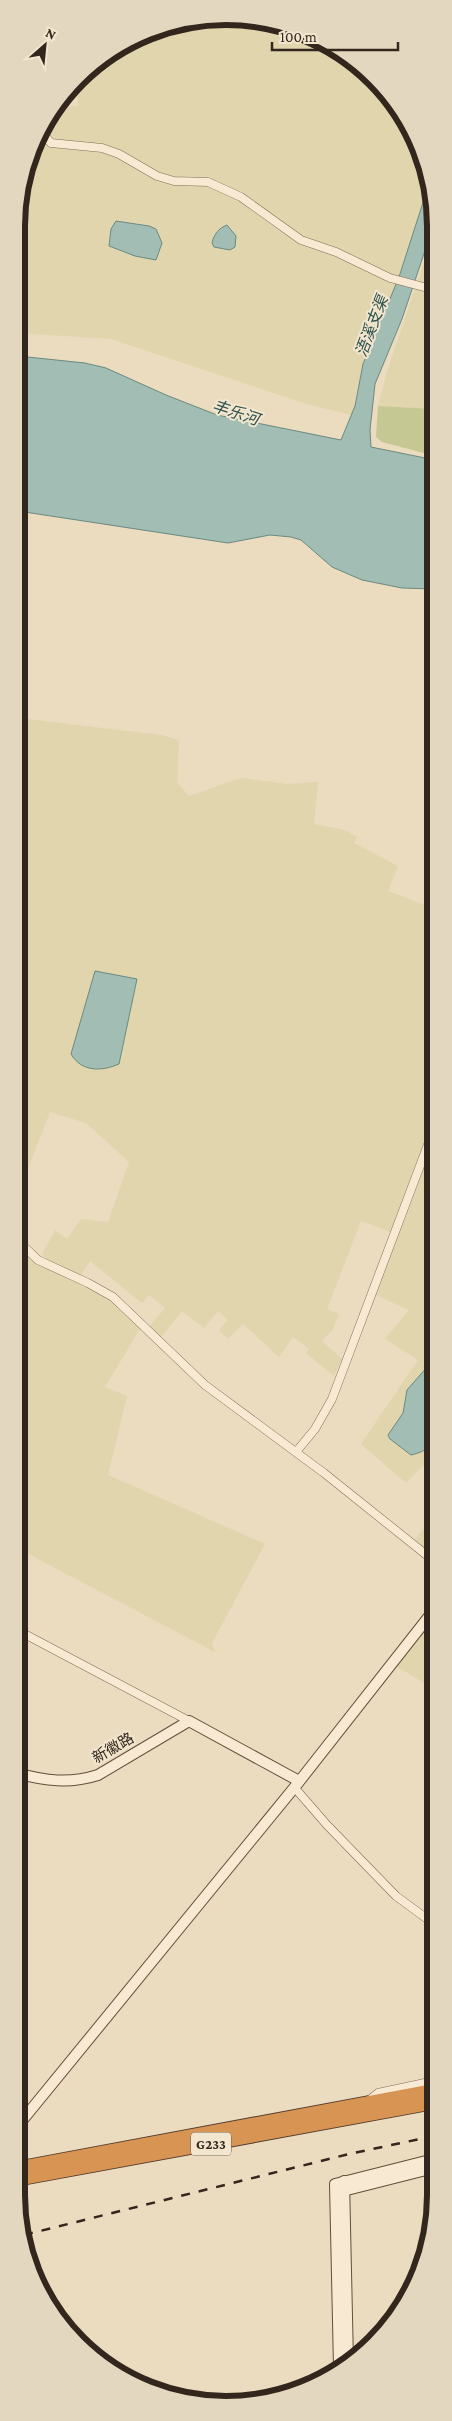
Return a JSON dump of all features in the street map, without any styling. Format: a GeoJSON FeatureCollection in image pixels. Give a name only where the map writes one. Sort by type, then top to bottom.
{"type":"FeatureCollection","features":[{"type":"Feature","properties":{"kind":"highway","name":"G233"},"geometry":{"type":"LineString","coordinates":[[25,2177],[405,2102],[427,2094]]}},
{"type":"Feature","properties":{"kind":"highway","name":"G233"},"geometry":{"type":"LineString","coordinates":[[25,2167],[364,2105],[427,2102]]}},
{"type":"Feature","properties":{"kind":"street"},"geometry":{"type":"LineString","coordinates":[[46,137],[51,143],[62,146],[102,148],[119,154],[157,176],[174,181],[208,182],[241,197],[301,240],[336,252],[394,279],[427,288]]}},
{"type":"Feature","properties":{"kind":"street"},"geometry":{"type":"LineString","coordinates":[[296,1452],[315,1430],[332,1399],[427,1147]]}},
{"type":"Feature","properties":{"kind":"street"},"geometry":{"type":"LineString","coordinates":[[25,1248],[38,1260],[113,1297],[206,1386],[296,1452],[427,1555]]}},
{"type":"Feature","properties":{"kind":"street"},"geometry":{"type":"LineString","coordinates":[[25,2117],[297,1784],[427,1619]]}},
{"type":"Feature","properties":{"kind":"street"},"geometry":{"type":"LineString","coordinates":[[25,1634],[189,1721],[297,1784],[326,1824],[396,1896],[427,1919]]}},
{"type":"Feature","properties":{"kind":"street","name":"新徽路"},"geometry":{"type":"LineString","coordinates":[[25,1775],[59,1782],[80,1780],[98,1775],[189,1721]]}},
{"type":"Feature","properties":{"kind":"street"},"geometry":{"type":"LineString","coordinates":[[364,2105],[378,2093],[427,2082]]}},
{"type":"Feature","properties":{"kind":"street"},"geometry":{"type":"LineString","coordinates":[[342,2188],[427,2161]]}},
{"type":"Feature","properties":{"kind":"street"},"geometry":{"type":"LineString","coordinates":[[342,2188],[427,2170]]}},
{"type":"Feature","properties":{"kind":"street"},"geometry":{"type":"LineString","coordinates":[[342,2188],[348,2354]]}},
{"type":"Feature","properties":{"kind":"street"},"geometry":{"type":"LineString","coordinates":[[339,2361],[342,2188]]}},
{"type":"Feature","properties":{"kind":"shaded area"},"geometry":{"type":"Polygon","coordinates":[[[213,25],[239,25],[265,29],[303,40],[338,59],[359,75],[377,93],[393,114],[412,149],[425,198],[399,277],[358,385],[352,415],[310,405],[111,339],[25,333],[25,213],[32,174],[40,149],[59,114],[65,107],[78,106],[77,91],[93,75],[114,59],[149,40],[174,32],[213,25]]]}},
{"type":"Feature","properties":{"kind":"shaded area"},"geometry":{"type":"Polygon","coordinates":[[[425,198],[427,213],[427,245],[402,319],[375,384],[370,430],[371,447],[427,458],[427,589],[402,588],[362,580],[332,567],[301,540],[291,537],[270,535],[228,543],[25,512],[25,357],[85,363],[106,368],[217,415],[341,440],[355,406],[363,364],[399,277],[425,198]]]}},
{"type":"Feature","properties":{"kind":"shaded area"},"geometry":{"type":"Polygon","coordinates":[[[116,221],[149,226],[156,229],[162,243],[156,260],[135,256],[109,246],[111,229],[116,221]]]}},
{"type":"Feature","properties":{"kind":"shaded area"},"geometry":{"type":"Polygon","coordinates":[[[227,225],[236,236],[235,247],[230,250],[214,247],[212,243],[217,232],[227,225]]]}},
{"type":"Feature","properties":{"kind":"shaded area"},"geometry":{"type":"Polygon","coordinates":[[[427,253],[427,409],[378,406],[387,372],[427,253]]]}},
{"type":"Feature","properties":{"kind":"shaded area"},"geometry":{"type":"Polygon","coordinates":[[[25,719],[161,735],[179,740],[177,782],[189,796],[241,778],[287,784],[318,782],[314,824],[345,830],[357,837],[354,843],[398,866],[388,891],[427,906],[427,1139],[390,1232],[361,1221],[327,1309],[339,1314],[332,1331],[322,1341],[342,1359],[334,1376],[306,1353],[309,1349],[293,1337],[279,1357],[243,1324],[228,1339],[219,1330],[228,1320],[218,1311],[204,1328],[182,1311],[161,1337],[149,1327],[165,1308],[149,1295],[142,1303],[90,1261],[81,1275],[47,1260],[42,1254],[55,1230],[67,1239],[81,1219],[108,1222],[129,1162],[86,1123],[50,1112],[25,1176],[25,719]]]}},
{"type":"Feature","properties":{"kind":"shaded area"},"geometry":{"type":"Polygon","coordinates":[[[95,971],[137,979],[119,1064],[100,1069],[81,1065],[71,1054],[95,971]]]}},
{"type":"Feature","properties":{"kind":"shaded area"},"geometry":{"type":"Polygon","coordinates":[[[427,1162],[427,1461],[406,1483],[361,1444],[418,1360],[385,1339],[409,1310],[376,1295],[427,1162]]]}},
{"type":"Feature","properties":{"kind":"shaded area"},"geometry":{"type":"Polygon","coordinates":[[[25,1252],[50,1270],[107,1297],[141,1327],[105,1387],[127,1396],[108,1475],[265,1544],[212,1643],[215,1652],[25,1552],[25,1252]]]}},
{"type":"Feature","properties":{"kind":"shaded area"},"geometry":{"type":"Polygon","coordinates":[[[427,1367],[427,1448],[411,1455],[390,1439],[388,1435],[403,1413],[407,1390],[427,1367]]]}},
{"type":"Feature","properties":{"kind":"shaded area"},"geometry":{"type":"Polygon","coordinates":[[[427,1524],[427,1550],[414,1540],[427,1524]]]}},
{"type":"Feature","properties":{"kind":"shaded area"},"geometry":{"type":"Polygon","coordinates":[[[427,1628],[427,1685],[396,1666],[427,1628]]]}},
{"type":"Feature","properties":{"kind":"green space"},"geometry":{"type":"Polygon","coordinates":[[[378,406],[427,409],[427,454],[382,442],[376,437],[378,406]]]}},
{"type":"Feature","properties":{"kind":"railway"},"geometry":{"type":"LineString","coordinates":[[29,2234],[349,2154],[427,2137]]}},
{"type":"Feature","properties":{"kind":"water label","name":"浯溪支渠"},"geometry":{"type":"Point","coordinates":[371,326]}},
{"type":"Feature","properties":{"kind":"water label","name":"丰乐河"},"geometry":{"type":"Point","coordinates":[236,412]}}]}
